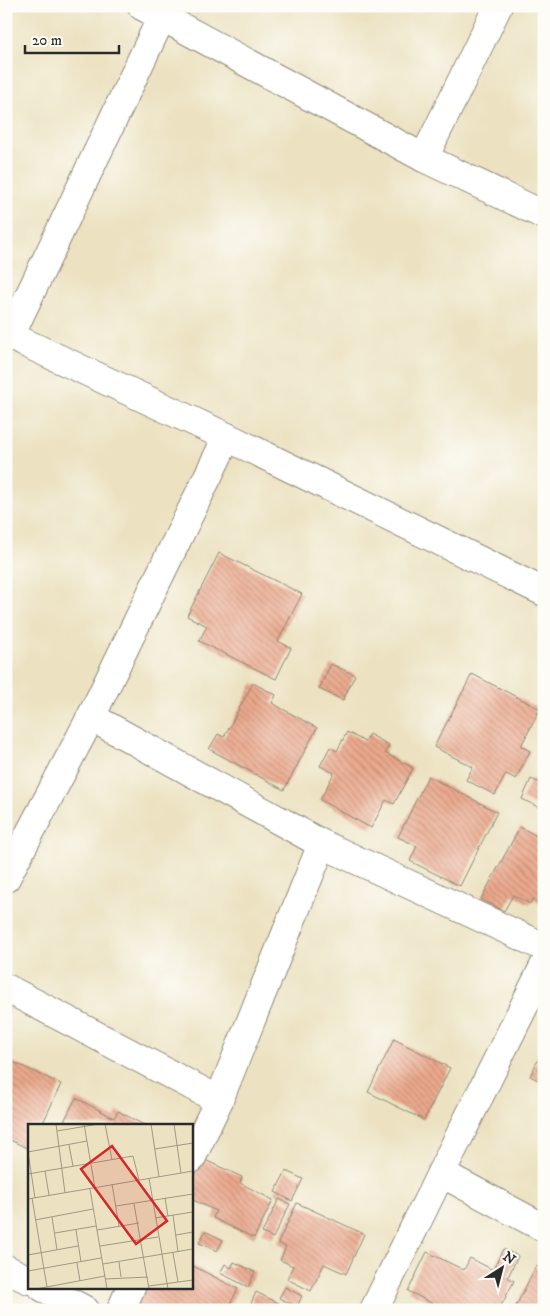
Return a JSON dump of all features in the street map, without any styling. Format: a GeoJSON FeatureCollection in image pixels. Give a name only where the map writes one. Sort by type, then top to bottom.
{"type":"FeatureCollection","features":[{"type":"Feature","properties":{"kind":"street"},"geometry":{"type":"LineString","coordinates":[[424,158],[498,6]]}},
{"type":"Feature","properties":{"kind":"street"},"geometry":{"type":"LineString","coordinates":[[544,215],[424,158],[157,10],[8,335],[227,437],[544,592]]}},
{"type":"Feature","properties":{"kind":"street"},"geometry":{"type":"LineString","coordinates":[[6,878],[91,717],[227,437]]}},
{"type":"Feature","properties":{"kind":"street"},"geometry":{"type":"LineString","coordinates":[[91,717],[322,844],[544,947]]}},
{"type":"Feature","properties":{"kind":"street"},"geometry":{"type":"LineString","coordinates":[[192,1157],[219,1100],[322,844]]}},
{"type":"Feature","properties":{"kind":"street"},"geometry":{"type":"LineString","coordinates":[[374,1310],[440,1173],[544,966]]}},
{"type":"Feature","properties":{"kind":"street"},"geometry":{"type":"LineString","coordinates":[[6,988],[219,1100]]}},
{"type":"Feature","properties":{"kind":"street"},"geometry":{"type":"LineString","coordinates":[[440,1173],[544,1228]]}},
{"type":"Feature","properties":{"kind":"street"},"geometry":{"type":"LineString","coordinates":[[6,1269],[28,1280]]}},
{"type":"Feature","properties":{"kind":"street"},"geometry":{"type":"LineString","coordinates":[[44,1288],[85,1310]]}},
{"type":"Feature","properties":{"kind":"street"},"geometry":{"type":"LineString","coordinates":[[120,1310],[131,1288]]}},
{"type":"Feature","properties":{"kind":"building"},"geometry":{"type":"Polygon","coordinates":[[[219,553],[302,594],[278,641],[291,648],[276,679],[199,641],[207,626],[187,616],[219,553]]]}},
{"type":"Feature","properties":{"kind":"building"},"geometry":{"type":"Polygon","coordinates":[[[331,664],[355,675],[343,700],[319,689],[331,664]]]}},
{"type":"Feature","properties":{"kind":"building"},"geometry":{"type":"Polygon","coordinates":[[[472,674],[540,709],[521,746],[530,751],[516,779],[506,774],[495,795],[466,780],[473,767],[434,747],[472,674]]]}},
{"type":"Feature","properties":{"kind":"building"},"geometry":{"type":"Polygon","coordinates":[[[253,683],[276,695],[272,703],[317,728],[284,790],[209,749],[218,734],[224,737],[253,683]]]}},
{"type":"Feature","properties":{"kind":"building"},"geometry":{"type":"Polygon","coordinates":[[[347,732],[365,742],[369,734],[389,745],[385,753],[413,768],[394,804],[386,800],[371,828],[320,800],[334,773],[320,766],[330,747],[337,751],[347,732]]]}},
{"type":"Feature","properties":{"kind":"building"},"geometry":{"type":"Polygon","coordinates":[[[544,774],[544,810],[522,799],[531,779],[540,783],[544,774]]]}},
{"type":"Feature","properties":{"kind":"building"},"geometry":{"type":"Polygon","coordinates":[[[428,776],[497,812],[460,886],[410,861],[417,846],[398,837],[428,776]]]}},
{"type":"Feature","properties":{"kind":"building"},"geometry":{"type":"Polygon","coordinates":[[[520,827],[544,840],[544,905],[533,899],[530,904],[513,895],[504,911],[481,899],[520,827]]]}},
{"type":"Feature","properties":{"kind":"building"},"geometry":{"type":"Polygon","coordinates":[[[6,1002],[13,1005],[6,1017],[6,1002]]]}},
{"type":"Feature","properties":{"kind":"building"},"geometry":{"type":"Polygon","coordinates":[[[394,1039],[450,1068],[424,1120],[368,1092],[394,1039]]]}},
{"type":"Feature","properties":{"kind":"building"},"geometry":{"type":"Polygon","coordinates":[[[544,1048],[544,1083],[530,1076],[544,1048]]]}},
{"type":"Feature","properties":{"kind":"building"},"geometry":{"type":"Polygon","coordinates":[[[11,1061],[61,1084],[42,1124],[28,1124],[28,1149],[6,1138],[6,1065],[9,1066],[11,1061]]]}},
{"type":"Feature","properties":{"kind":"building"},"geometry":{"type":"Polygon","coordinates":[[[76,1098],[114,1118],[118,1111],[142,1124],[63,1124],[76,1098]]]}},
{"type":"Feature","properties":{"kind":"building"},"geometry":{"type":"Polygon","coordinates":[[[203,1159],[242,1177],[240,1183],[273,1200],[254,1238],[213,1218],[216,1211],[192,1199],[192,1182],[203,1159]]]}},
{"type":"Feature","properties":{"kind":"building"},"geometry":{"type":"Polygon","coordinates":[[[286,1171],[303,1179],[292,1201],[275,1192],[286,1171]]]}},
{"type":"Feature","properties":{"kind":"building"},"geometry":{"type":"Polygon","coordinates":[[[279,1199],[290,1204],[273,1238],[262,1233],[279,1199]]]}},
{"type":"Feature","properties":{"kind":"building"},"geometry":{"type":"Polygon","coordinates":[[[297,1203],[364,1234],[346,1274],[324,1264],[311,1291],[287,1279],[293,1266],[280,1260],[286,1247],[278,1243],[297,1203]]]}},
{"type":"Feature","properties":{"kind":"building"},"geometry":{"type":"Polygon","coordinates":[[[205,1231],[223,1240],[217,1251],[199,1243],[205,1231]]]}},
{"type":"Feature","properties":{"kind":"building"},"geometry":{"type":"Polygon","coordinates":[[[503,1249],[518,1256],[508,1277],[514,1281],[499,1310],[445,1310],[408,1291],[427,1252],[464,1270],[470,1258],[493,1270],[503,1249]]]}},
{"type":"Feature","properties":{"kind":"building"},"geometry":{"type":"Polygon","coordinates":[[[234,1262],[255,1272],[248,1287],[220,1273],[225,1264],[231,1268],[234,1262]]]}},
{"type":"Feature","properties":{"kind":"building"},"geometry":{"type":"Polygon","coordinates":[[[192,1266],[238,1289],[227,1310],[132,1310],[143,1288],[192,1288],[192,1266]]]}},
{"type":"Feature","properties":{"kind":"building"},"geometry":{"type":"Polygon","coordinates":[[[536,1266],[544,1270],[544,1310],[514,1310],[536,1266]]]}},
{"type":"Feature","properties":{"kind":"building"},"geometry":{"type":"Polygon","coordinates":[[[285,1287],[302,1296],[297,1307],[279,1298],[285,1287]]]}},
{"type":"Feature","properties":{"kind":"building"},"geometry":{"type":"Polygon","coordinates":[[[256,1292],[292,1310],[248,1310],[256,1292]]]}}]}
